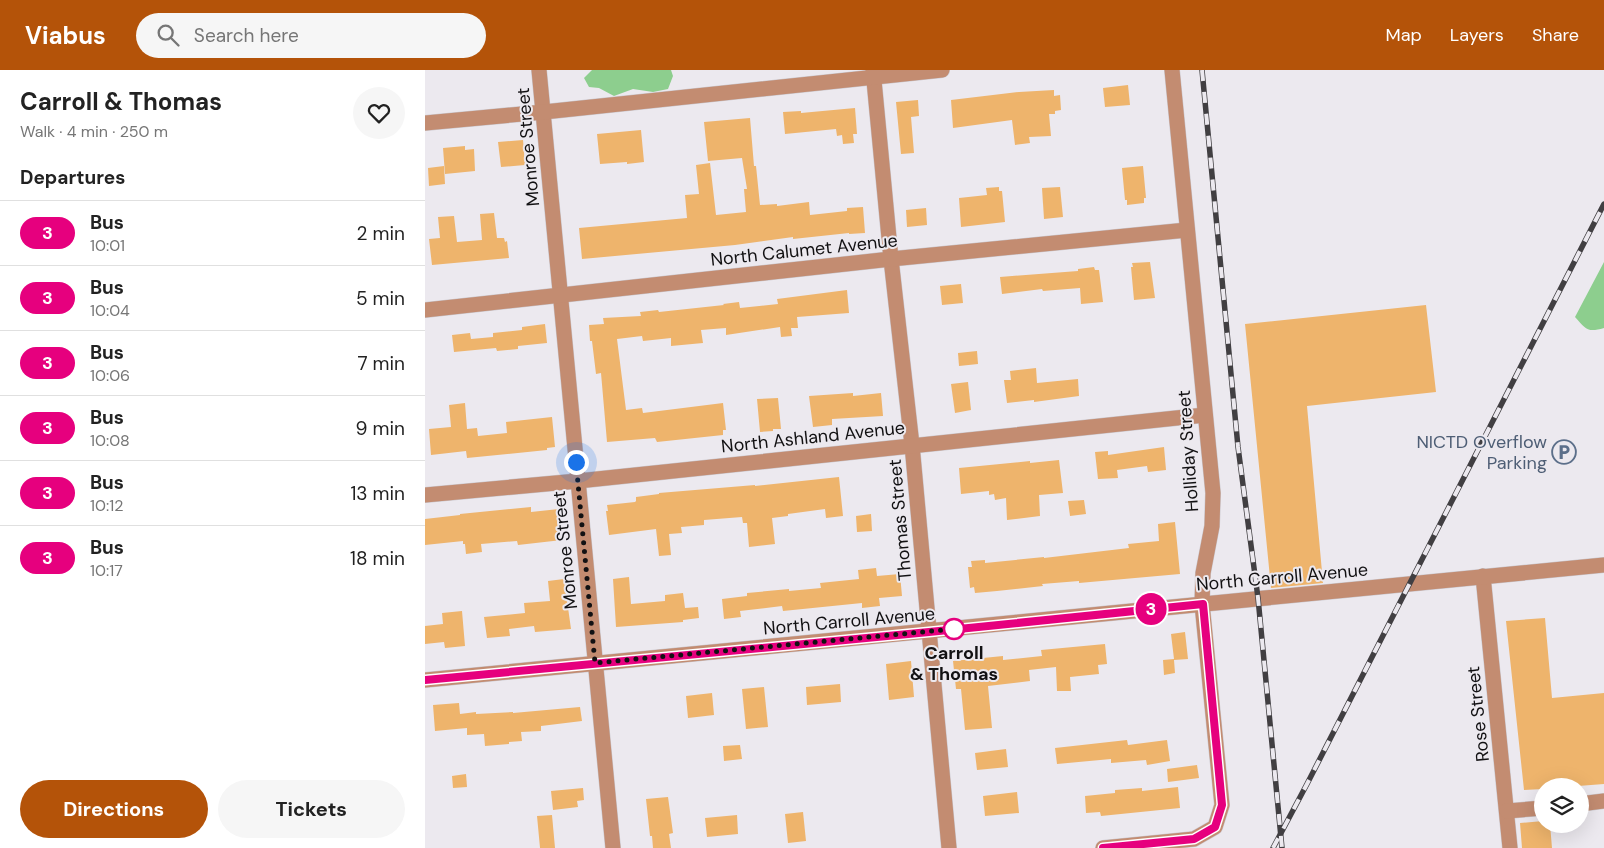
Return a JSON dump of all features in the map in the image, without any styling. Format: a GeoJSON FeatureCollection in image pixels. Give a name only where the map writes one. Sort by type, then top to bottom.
{"type":"FeatureCollection","features":[{"type":"Feature","properties":{"kind":"street","name":"Monroe Street"},"geometry":{"type":"LineString","coordinates":[[539,70],[613,848]]}},
{"type":"Feature","properties":{"kind":"street"},"geometry":{"type":"LineString","coordinates":[[425,122],[544,112],[873,74],[943,70]]}},
{"type":"Feature","properties":{"kind":"street","name":"Holliday Street"},"geometry":{"type":"LineString","coordinates":[[1103,848],[1194,839],[1215,827],[1222,805],[1203,604],[1203,574],[1212,526],[1213,493],[1172,70]]}},
{"type":"Feature","properties":{"kind":"street","name":"Thomas Street"},"geometry":{"type":"LineString","coordinates":[[873,74],[911,445],[949,848]]}},
{"type":"Feature","properties":{"kind":"street","name":"North Calumet Avenue"},"geometry":{"type":"LineString","coordinates":[[425,310],[891,259],[1187,230]]}},
{"type":"Feature","properties":{"kind":"street","name":"North Ashland Avenue"},"geometry":{"type":"LineString","coordinates":[[425,495],[578,481],[1205,415]]}},
{"type":"Feature","properties":{"kind":"street","name":"North Carroll Avenue"},"geometry":{"type":"LineString","coordinates":[[425,680],[1604,565]]}},
{"type":"Feature","properties":{"kind":"street","name":"Rose Street"},"geometry":{"type":"LineString","coordinates":[[1483,576],[1510,848]]}},
{"type":"Feature","properties":{"kind":"street"},"geometry":{"type":"LineString","coordinates":[[1589,803],[1604,801]]}},
{"type":"Feature","properties":{"kind":"street"},"geometry":{"type":"LineString","coordinates":[[1507,811],[1534,809]]}},
{"type":"Feature","properties":{"kind":"green space"},"geometry":{"type":"Polygon","coordinates":[[[592,70],[671,70],[673,76],[668,89],[653,92],[633,89],[614,96],[599,88],[589,87],[584,78],[592,70]]]}},
{"type":"Feature","properties":{"kind":"green space"},"geometry":{"type":"Polygon","coordinates":[[[1604,262],[1604,328],[1590,330],[1575,317],[1604,262]]]}},
{"type":"Feature","properties":{"kind":"building"},"geometry":{"type":"Polygon","coordinates":[[[1128,85],[1130,105],[1105,107],[1103,88],[1128,85]]]}},
{"type":"Feature","properties":{"kind":"building"},"geometry":{"type":"Polygon","coordinates":[[[1054,90],[1054,96],[1060,95],[1061,110],[1055,111],[1055,114],[1049,114],[1051,136],[1029,137],[1030,143],[1015,145],[1012,120],[953,128],[951,100],[1054,90]]]}},
{"type":"Feature","properties":{"kind":"building"},"geometry":{"type":"Polygon","coordinates":[[[918,100],[919,116],[911,117],[914,153],[901,154],[896,102],[918,100]]]}},
{"type":"Feature","properties":{"kind":"building"},"geometry":{"type":"Polygon","coordinates":[[[855,108],[857,134],[853,134],[854,143],[843,144],[842,135],[837,136],[836,129],[785,134],[783,112],[801,111],[801,113],[855,108]]]}},
{"type":"Feature","properties":{"kind":"building"},"geometry":{"type":"Polygon","coordinates":[[[750,118],[754,166],[756,166],[760,205],[777,204],[777,206],[809,202],[810,215],[847,211],[847,208],[863,207],[865,233],[793,239],[793,237],[735,245],[582,259],[579,228],[687,218],[685,195],[699,194],[696,165],[710,163],[716,215],[746,212],[744,189],[747,189],[742,158],[708,161],[704,122],[750,118]]]}},
{"type":"Feature","properties":{"kind":"building"},"geometry":{"type":"Polygon","coordinates":[[[641,130],[644,162],[600,164],[597,134],[641,130]]]}},
{"type":"Feature","properties":{"kind":"building"},"geometry":{"type":"Polygon","coordinates":[[[523,140],[525,165],[501,167],[498,142],[523,140]]]}},
{"type":"Feature","properties":{"kind":"building"},"geometry":{"type":"Polygon","coordinates":[[[465,146],[465,150],[474,149],[475,171],[445,174],[443,148],[465,146]]]}},
{"type":"Feature","properties":{"kind":"building"},"geometry":{"type":"Polygon","coordinates":[[[444,166],[445,184],[429,186],[428,168],[444,166]]]}},
{"type":"Feature","properties":{"kind":"building"},"geometry":{"type":"Polygon","coordinates":[[[1143,166],[1146,198],[1144,198],[1144,203],[1127,205],[1122,168],[1143,166]]]}},
{"type":"Feature","properties":{"kind":"building"},"geometry":{"type":"Polygon","coordinates":[[[999,187],[999,191],[1002,191],[1005,222],[961,227],[959,198],[987,195],[986,188],[999,187]]]}},
{"type":"Feature","properties":{"kind":"building"},"geometry":{"type":"Polygon","coordinates":[[[1060,187],[1063,217],[1044,219],[1042,188],[1060,187]]]}},
{"type":"Feature","properties":{"kind":"building"},"geometry":{"type":"Polygon","coordinates":[[[926,208],[927,225],[907,227],[906,210],[926,208]]]}},
{"type":"Feature","properties":{"kind":"building"},"geometry":{"type":"Polygon","coordinates":[[[494,213],[497,238],[504,238],[505,242],[507,241],[509,258],[432,265],[429,239],[440,238],[438,217],[454,216],[457,242],[482,240],[480,214],[494,213]]]}},
{"type":"Feature","properties":{"kind":"building"},"geometry":{"type":"Polygon","coordinates":[[[1150,262],[1155,298],[1134,300],[1132,263],[1150,262]]]}},
{"type":"Feature","properties":{"kind":"building"},"geometry":{"type":"Polygon","coordinates":[[[1094,267],[1095,270],[1099,270],[1103,302],[1081,304],[1080,288],[1043,291],[1042,289],[1002,294],[1000,277],[1078,271],[1078,269],[1094,267]]]}},
{"type":"Feature","properties":{"kind":"building"},"geometry":{"type":"Polygon","coordinates":[[[961,284],[963,303],[942,305],[940,286],[961,284]]]}},
{"type":"Feature","properties":{"kind":"building"},"geometry":{"type":"Polygon","coordinates":[[[847,290],[849,313],[797,317],[798,328],[791,328],[792,336],[781,337],[780,327],[726,335],[726,328],[701,330],[703,343],[671,346],[671,338],[643,341],[642,336],[617,339],[626,410],[642,408],[643,413],[723,403],[726,430],[723,430],[723,435],[657,442],[655,438],[607,442],[601,373],[596,374],[589,325],[604,324],[603,318],[641,316],[640,312],[658,310],[659,312],[739,302],[740,308],[778,304],[777,299],[847,290]]]}},
{"type":"Feature","properties":{"kind":"building"},"geometry":{"type":"Polygon","coordinates":[[[1426,305],[1436,392],[1307,406],[1323,583],[1271,588],[1245,324],[1426,305]]]}},
{"type":"Feature","properties":{"kind":"building"},"geometry":{"type":"Polygon","coordinates":[[[545,324],[547,343],[518,346],[518,349],[497,351],[496,348],[454,352],[452,335],[470,333],[471,339],[493,337],[493,333],[522,330],[522,327],[545,324]]]}},
{"type":"Feature","properties":{"kind":"building"},"geometry":{"type":"Polygon","coordinates":[[[977,351],[978,364],[959,366],[958,353],[977,351]]]}},
{"type":"Feature","properties":{"kind":"building"},"geometry":{"type":"Polygon","coordinates":[[[1036,368],[1037,383],[1078,379],[1079,396],[1034,402],[1034,400],[1007,403],[1004,380],[1011,380],[1010,371],[1036,368]]]}},
{"type":"Feature","properties":{"kind":"building"},"geometry":{"type":"Polygon","coordinates":[[[968,382],[971,410],[955,413],[951,384],[968,382]]]}},
{"type":"Feature","properties":{"kind":"building"},"geometry":{"type":"Polygon","coordinates":[[[853,393],[853,396],[881,393],[883,416],[832,419],[832,425],[813,427],[809,396],[853,393]]]}},
{"type":"Feature","properties":{"kind":"building"},"geometry":{"type":"Polygon","coordinates":[[[778,398],[781,429],[760,432],[757,399],[778,398]]]}},
{"type":"Feature","properties":{"kind":"building"},"geometry":{"type":"Polygon","coordinates":[[[465,403],[467,429],[477,428],[478,436],[507,433],[506,422],[552,417],[555,447],[547,448],[547,450],[467,458],[466,451],[431,455],[429,429],[451,427],[449,405],[465,403]]]}},
{"type":"Feature","properties":{"kind":"building"},"geometry":{"type":"Polygon","coordinates":[[[1164,447],[1166,470],[1148,472],[1147,466],[1117,470],[1118,478],[1098,479],[1095,452],[1108,451],[1108,455],[1164,447]]]}},
{"type":"Feature","properties":{"kind":"building"},"geometry":{"type":"Polygon","coordinates":[[[1059,460],[1063,493],[1039,495],[1040,516],[1007,520],[1006,498],[995,500],[994,494],[989,495],[989,491],[961,494],[959,468],[1059,460]]]}},
{"type":"Feature","properties":{"kind":"building"},"geometry":{"type":"Polygon","coordinates":[[[839,477],[843,516],[826,518],[825,509],[772,518],[775,544],[749,547],[747,523],[743,523],[742,517],[704,520],[704,525],[681,527],[682,533],[669,534],[671,555],[659,556],[656,529],[609,535],[607,505],[635,502],[636,497],[659,493],[755,486],[839,477]]]}},
{"type":"Feature","properties":{"kind":"building"},"geometry":{"type":"Polygon","coordinates":[[[1084,500],[1086,514],[1070,516],[1068,501],[1084,500]]]}},
{"type":"Feature","properties":{"kind":"building"},"geometry":{"type":"Polygon","coordinates":[[[531,507],[531,512],[559,509],[562,540],[518,545],[517,541],[481,544],[482,552],[466,554],[463,541],[425,545],[425,519],[531,507]]]}},
{"type":"Feature","properties":{"kind":"building"},"geometry":{"type":"Polygon","coordinates":[[[871,514],[872,531],[857,532],[856,516],[871,514]]]}},
{"type":"Feature","properties":{"kind":"building"},"geometry":{"type":"Polygon","coordinates":[[[1175,522],[1180,574],[1079,583],[1079,581],[1042,584],[1043,586],[975,593],[974,587],[970,588],[968,567],[972,567],[971,561],[985,560],[985,563],[1129,548],[1128,544],[1159,541],[1158,524],[1175,522]]]}},
{"type":"Feature","properties":{"kind":"building"},"geometry":{"type":"Polygon","coordinates":[[[876,568],[877,576],[900,574],[902,596],[879,598],[880,606],[862,608],[862,603],[783,611],[782,606],[740,611],[741,617],[724,619],[722,599],[747,596],[747,593],[821,588],[820,583],[859,579],[858,570],[876,568]]]}},
{"type":"Feature","properties":{"kind":"building"},"geometry":{"type":"Polygon","coordinates":[[[629,577],[631,604],[665,601],[665,595],[683,593],[685,608],[698,607],[699,618],[683,620],[683,622],[616,627],[613,579],[629,577]]]}},
{"type":"Feature","properties":{"kind":"building"},"geometry":{"type":"Polygon","coordinates":[[[564,579],[571,629],[535,632],[534,626],[509,629],[510,636],[487,638],[484,617],[525,613],[524,603],[550,601],[548,581],[564,579]]]}},
{"type":"Feature","properties":{"kind":"building"},"geometry":{"type":"Polygon","coordinates":[[[462,611],[465,646],[445,648],[444,642],[425,644],[425,626],[443,624],[442,613],[462,611]]]}},
{"type":"Feature","properties":{"kind":"building"},"geometry":{"type":"Polygon","coordinates":[[[1545,618],[1552,698],[1604,693],[1604,784],[1589,785],[1589,778],[1534,778],[1534,789],[1524,790],[1506,621],[1545,618]]]}},
{"type":"Feature","properties":{"kind":"building"},"geometry":{"type":"Polygon","coordinates":[[[1185,632],[1188,659],[1174,660],[1175,673],[1164,675],[1163,660],[1174,659],[1171,634],[1185,632]]]}},
{"type":"Feature","properties":{"kind":"building"},"geometry":{"type":"Polygon","coordinates":[[[1105,644],[1107,664],[1098,665],[1099,674],[1070,677],[1071,691],[1057,691],[1056,667],[1029,670],[1030,681],[988,686],[992,728],[965,730],[961,689],[956,689],[953,661],[1003,656],[1003,660],[1042,656],[1041,650],[1105,644]]]}},
{"type":"Feature","properties":{"kind":"building"},"geometry":{"type":"Polygon","coordinates":[[[911,661],[914,697],[889,700],[886,664],[911,661]]]}},
{"type":"Feature","properties":{"kind":"building"},"geometry":{"type":"Polygon","coordinates":[[[840,684],[841,702],[807,705],[806,687],[840,684]]]}},
{"type":"Feature","properties":{"kind":"building"},"geometry":{"type":"Polygon","coordinates":[[[764,687],[768,727],[746,729],[742,689],[764,687]]]}},
{"type":"Feature","properties":{"kind":"building"},"geometry":{"type":"Polygon","coordinates":[[[712,693],[714,715],[688,718],[686,696],[712,693]]]}},
{"type":"Feature","properties":{"kind":"building"},"geometry":{"type":"Polygon","coordinates":[[[459,703],[460,714],[476,712],[476,714],[513,713],[580,707],[582,721],[541,726],[541,731],[521,732],[522,741],[485,746],[484,734],[467,735],[467,728],[435,731],[433,705],[459,703]]]}},
{"type":"Feature","properties":{"kind":"building"},"geometry":{"type":"Polygon","coordinates":[[[1127,740],[1128,745],[1167,740],[1170,761],[1147,765],[1146,760],[1111,763],[1111,759],[1057,764],[1055,748],[1127,740]]]}},
{"type":"Feature","properties":{"kind":"building"},"geometry":{"type":"Polygon","coordinates":[[[740,745],[742,759],[724,761],[723,746],[740,745]]]}},
{"type":"Feature","properties":{"kind":"building"},"geometry":{"type":"Polygon","coordinates":[[[1006,749],[1008,767],[977,770],[975,753],[1006,749]]]}},
{"type":"Feature","properties":{"kind":"building"},"geometry":{"type":"Polygon","coordinates":[[[1197,765],[1199,778],[1168,782],[1167,769],[1197,765]]]}},
{"type":"Feature","properties":{"kind":"building"},"geometry":{"type":"Polygon","coordinates":[[[466,774],[467,787],[453,788],[452,776],[466,774]]]}},
{"type":"Feature","properties":{"kind":"building"},"geometry":{"type":"Polygon","coordinates":[[[1178,787],[1180,808],[1101,816],[1100,812],[1086,813],[1085,796],[1115,793],[1115,790],[1142,788],[1142,791],[1178,787]]]}},
{"type":"Feature","properties":{"kind":"building"},"geometry":{"type":"Polygon","coordinates":[[[583,788],[584,800],[577,801],[578,807],[553,810],[551,791],[583,788]]]}},
{"type":"Feature","properties":{"kind":"building"},"geometry":{"type":"Polygon","coordinates":[[[1017,792],[1019,813],[985,816],[983,796],[1017,792]]]}},
{"type":"Feature","properties":{"kind":"building"},"geometry":{"type":"Polygon","coordinates":[[[668,797],[673,833],[669,834],[671,848],[653,848],[646,799],[668,797]]]}},
{"type":"Feature","properties":{"kind":"building"},"geometry":{"type":"Polygon","coordinates":[[[803,812],[806,841],[788,843],[785,814],[803,812]]]}},
{"type":"Feature","properties":{"kind":"building"},"geometry":{"type":"Polygon","coordinates":[[[552,815],[555,848],[540,848],[537,816],[552,815]]]}},
{"type":"Feature","properties":{"kind":"building"},"geometry":{"type":"Polygon","coordinates":[[[737,815],[738,834],[707,837],[705,818],[737,815]]]}},
{"type":"Feature","properties":{"kind":"building"},"geometry":{"type":"Polygon","coordinates":[[[1534,822],[1534,833],[1551,833],[1552,848],[1522,848],[1520,823],[1534,822]]]}},
{"type":"Feature","properties":{"kind":"railway"},"geometry":{"type":"LineString","coordinates":[[1202,70],[1238,447],[1258,598],[1282,848]]}},
{"type":"Feature","properties":{"kind":"railway"},"geometry":{"type":"LineString","coordinates":[[1273,848],[1604,204]]}},
{"type":"Feature","properties":{"kind":"bus line","name":"3"},"geometry":{"type":"LineString","coordinates":[[425,680],[1203,604],[1222,805],[1215,827],[1194,839],[1103,848]]}},
{"type":"Feature","properties":{"kind":"place","name":"NICTD Overflow Parking"},"geometry":{"type":"Point","coordinates":[1564,452]}},
{"type":"Feature","properties":{"kind":"place","name":"Carroll & Thomas"},"geometry":{"type":"Point","coordinates":[954,629]}},
{"type":"Feature","properties":{"kind":"route"},"geometry":{"type":"LineString","coordinates":[[576,462],[595,663],[954,629]]}}]}
